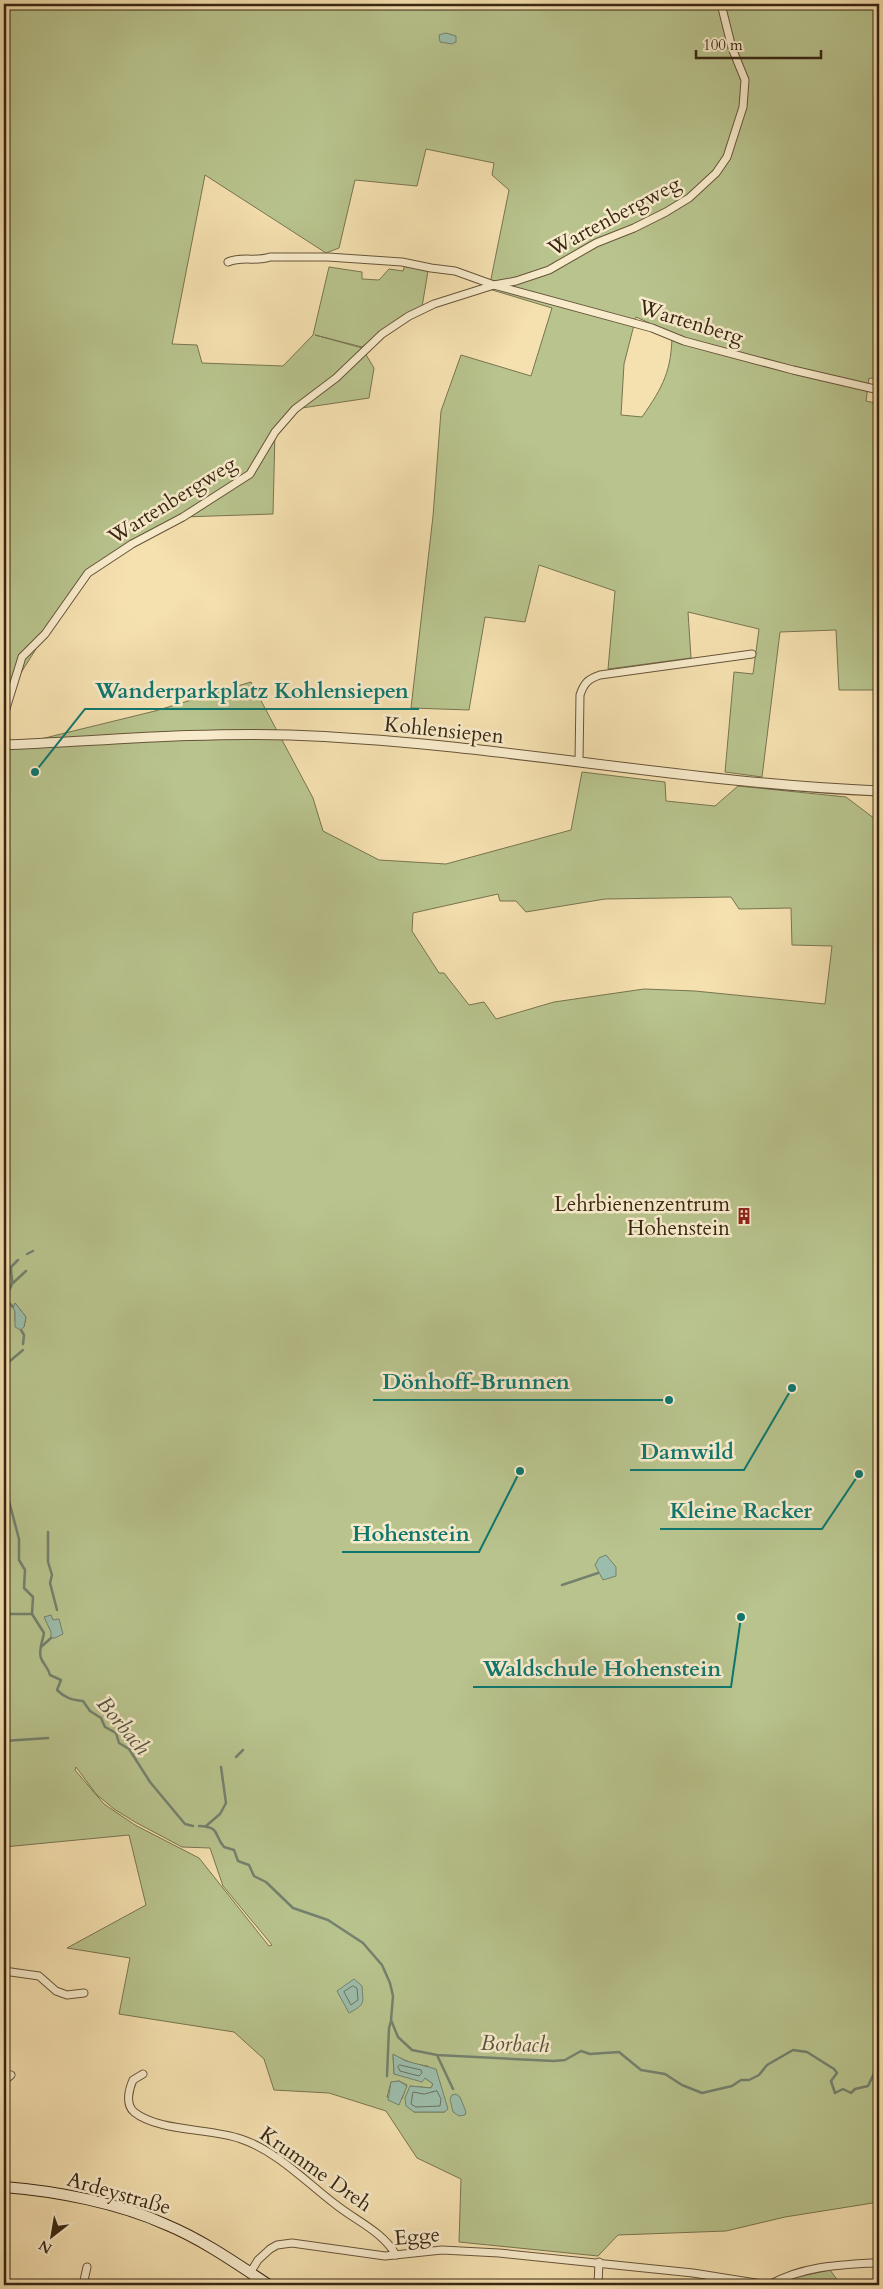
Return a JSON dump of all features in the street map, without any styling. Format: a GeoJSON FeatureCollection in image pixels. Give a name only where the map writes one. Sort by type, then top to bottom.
{"type":"FeatureCollection","features":[{"type":"Feature","properties":{"kind":"main road","name":"Ardeystraße"},"geometry":{"type":"LineString","coordinates":[[4,2187],[103,2204],[146,2217],[184,2233],[269,2285]]}},
{"type":"Feature","properties":{"kind":"street","name":"Wartenbergweg"},"geometry":{"type":"LineString","coordinates":[[4,715],[22,657],[44,634],[88,574],[132,544],[183,517],[250,474],[275,432],[295,409],[336,378],[390,329],[409,316],[434,304],[494,285],[516,282],[549,270],[596,243],[634,228],[689,198],[716,173],[727,157],[743,107],[745,80],[732,48],[720,4]]}},
{"type":"Feature","properties":{"kind":"street"},"geometry":{"type":"LineString","coordinates":[[228,262],[235,259],[265,258],[270,256],[328,257],[402,262],[430,268],[455,270],[494,285]]}},
{"type":"Feature","properties":{"kind":"street","name":"Wartenberg"},"geometry":{"type":"LineString","coordinates":[[494,285],[652,328],[684,340],[738,355],[879,390]]}},
{"type":"Feature","properties":{"kind":"street"},"geometry":{"type":"LineString","coordinates":[[579,762],[580,695],[589,679],[600,675],[752,654]]}},
{"type":"Feature","properties":{"kind":"street","name":"Kohlensiepen"},"geometry":{"type":"LineString","coordinates":[[4,745],[223,735],[290,735],[406,743],[776,783],[879,791]]}},
{"type":"Feature","properties":{"kind":"street"},"geometry":{"type":"LineString","coordinates":[[4,1971],[39,1976],[56,1990],[67,1995],[84,1993]]}},
{"type":"Feature","properties":{"kind":"street","name":"Krumme Dreh"},"geometry":{"type":"LineString","coordinates":[[143,2074],[133,2080],[129,2090],[130,2106],[138,2114],[177,2127],[242,2139],[265,2150],[337,2206],[388,2242],[396,2255]]}},
{"type":"Feature","properties":{"kind":"street"},"geometry":{"type":"LineString","coordinates":[[4,2081],[11,2075]]}},
{"type":"Feature","properties":{"kind":"street","name":"Egge"},"geometry":{"type":"LineString","coordinates":[[250,2273],[264,2254],[276,2245],[284,2244],[373,2255],[396,2255],[442,2250],[499,2253],[599,2262],[769,2285]]}},
{"type":"Feature","properties":{"kind":"street"},"geometry":{"type":"LineString","coordinates":[[598,2285],[599,2262]]}},
{"type":"Feature","properties":{"kind":"street"},"geometry":{"type":"LineString","coordinates":[[769,2285],[786,2275],[816,2267],[879,2264]]}},
{"type":"Feature","properties":{"kind":"street"},"geometry":{"type":"LineString","coordinates":[[83,2285],[87,2267]]}},
{"type":"Feature","properties":{"kind":"green space"},"geometry":{"type":"Polygon","coordinates":[[[4,4],[879,4],[879,379],[869,378],[866,401],[879,404],[879,690],[839,690],[836,630],[780,632],[762,777],[725,772],[734,672],[753,674],[759,629],[688,612],[691,658],[608,669],[615,591],[539,565],[525,622],[485,617],[469,710],[411,708],[433,516],[441,411],[461,355],[531,376],[552,308],[489,289],[509,190],[492,175],[494,163],[426,149],[417,186],[355,180],[339,248],[326,253],[205,175],[172,344],[197,345],[202,363],[283,366],[313,335],[329,267],[362,272],[362,279],[379,280],[389,269],[403,271],[405,265],[428,271],[422,307],[392,324],[362,347],[315,335],[362,348],[374,368],[369,398],[295,409],[275,432],[273,514],[183,517],[88,573],[33,645],[36,649],[17,679],[4,724],[4,4]],[[636,317],[624,364],[621,415],[642,417],[656,396],[668,368],[672,333],[636,317]]]}},
{"type":"Feature","properties":{"kind":"green space"},"geometry":{"type":"Polygon","coordinates":[[[251,682],[313,798],[323,831],[379,860],[446,864],[571,830],[582,772],[665,782],[666,801],[715,806],[738,786],[846,797],[879,822],[879,2202],[785,2217],[726,2231],[618,2235],[598,2256],[459,2242],[461,2179],[417,2158],[386,2111],[329,2093],[274,2090],[264,2059],[234,2032],[119,2014],[130,1958],[67,1948],[146,1905],[129,1835],[4,1847],[4,748],[155,711],[251,682]],[[498,894],[413,913],[412,931],[439,973],[444,973],[469,1005],[484,1002],[496,1019],[554,1002],[644,989],[695,991],[825,1004],[832,946],[792,945],[791,908],[739,909],[731,897],[605,899],[526,912],[516,901],[500,901],[498,894]],[[15,1303],[15,1321],[24,1327],[26,1317],[15,1303]],[[76,1767],[75,1770],[104,1804],[135,1825],[199,1858],[269,1946],[272,1945],[223,1886],[210,1848],[182,1847],[135,1822],[114,1809],[96,1794],[76,1767]],[[393,2055],[394,2074],[425,2078],[433,2084],[431,2088],[410,2086],[414,2112],[445,2112],[428,2066],[414,2064],[393,2055]],[[399,2081],[391,2082],[387,2097],[402,2099],[407,2085],[399,2081]]]}},
{"type":"Feature","properties":{"kind":"green space"},"geometry":{"type":"Polygon","coordinates":[[[830,2270],[841,2285],[791,2285],[779,2281],[830,2270]]]}},
{"type":"Feature","properties":{"kind":"water"},"geometry":{"type":"Polygon","coordinates":[[[446,33],[456,36],[456,42],[452,44],[440,42],[439,35],[446,33]]]}},
{"type":"Feature","properties":{"kind":"water"},"geometry":{"type":"Polygon","coordinates":[[[15,1303],[26,1317],[24,1327],[21,1330],[15,1327],[13,1307],[15,1303]]]}},
{"type":"Feature","properties":{"kind":"water"},"geometry":{"type":"Polygon","coordinates":[[[606,1555],[616,1567],[616,1576],[603,1580],[595,1565],[599,1558],[606,1555]]]}},
{"type":"Feature","properties":{"kind":"water"},"geometry":{"type":"Polygon","coordinates":[[[51,1615],[53,1620],[59,1619],[63,1634],[55,1638],[51,1638],[51,1632],[44,1617],[51,1615]]]}},
{"type":"Feature","properties":{"kind":"water"},"geometry":{"type":"Polygon","coordinates":[[[354,1979],[362,1986],[363,2000],[361,2005],[349,2013],[337,1991],[354,1979]]]}},
{"type":"Feature","properties":{"kind":"water"},"geometry":{"type":"Polygon","coordinates":[[[393,2054],[406,2061],[436,2069],[448,2109],[444,2112],[414,2112],[406,2106],[405,2098],[410,2086],[431,2088],[433,2084],[425,2078],[422,2082],[394,2074],[393,2054]]]}},
{"type":"Feature","properties":{"kind":"water"},"geometry":{"type":"Polygon","coordinates":[[[399,2081],[407,2086],[399,2105],[388,2100],[391,2082],[399,2081]]]}},
{"type":"Feature","properties":{"kind":"water"},"geometry":{"type":"Polygon","coordinates":[[[456,2094],[460,2097],[466,2112],[465,2115],[459,2116],[453,2112],[450,2099],[452,2095],[456,2094]]]}},
{"type":"Feature","properties":{"kind":"waterway"},"geometry":{"type":"LineString","coordinates":[[27,1254],[33,1251]]}},
{"type":"Feature","properties":{"kind":"waterway","name":"Borbach"},"geometry":{"type":"LineString","coordinates":[[4,1252],[4,1278]]}},
{"type":"Feature","properties":{"kind":"waterway"},"geometry":{"type":"LineString","coordinates":[[13,1307],[6,1295],[12,1284],[11,1267],[18,1260]]}},
{"type":"Feature","properties":{"kind":"waterway"},"geometry":{"type":"LineString","coordinates":[[13,1283],[26,1271]]}},
{"type":"Feature","properties":{"kind":"waterway"},"geometry":{"type":"LineString","coordinates":[[21,1330],[24,1335],[23,1344]]}},
{"type":"Feature","properties":{"kind":"waterway"},"geometry":{"type":"LineString","coordinates":[[4,1366],[23,1350]]}},
{"type":"Feature","properties":{"kind":"waterway","name":"Borbach"},"geometry":{"type":"LineString","coordinates":[[4,1482],[19,1539],[19,1560],[25,1570],[24,1588],[33,1597],[32,1614],[44,1633],[40,1655],[50,1675],[61,1680],[57,1690],[69,1698],[83,1701],[90,1711],[101,1718],[105,1727],[116,1733],[119,1743],[129,1749],[150,1782],[185,1824],[193,1826]]}},
{"type":"Feature","properties":{"kind":"waterway"},"geometry":{"type":"LineString","coordinates":[[48,1532],[48,1562],[52,1575],[50,1583],[57,1610]]}},
{"type":"Feature","properties":{"kind":"waterway"},"geometry":{"type":"LineString","coordinates":[[562,1585],[598,1573]]}},
{"type":"Feature","properties":{"kind":"waterway"},"geometry":{"type":"LineString","coordinates":[[4,1614],[32,1614]]}},
{"type":"Feature","properties":{"kind":"waterway","name":"Borbach"},"geometry":{"type":"LineString","coordinates":[[41,1647],[51,1638]]}},
{"type":"Feature","properties":{"kind":"waterway"},"geometry":{"type":"LineString","coordinates":[[4,1741],[48,1738]]}},
{"type":"Feature","properties":{"kind":"waterway"},"geometry":{"type":"LineString","coordinates":[[236,1757],[243,1750]]}},
{"type":"Feature","properties":{"kind":"waterway"},"geometry":{"type":"LineString","coordinates":[[206,1826],[220,1814],[226,1803],[221,1767]]}},
{"type":"Feature","properties":{"kind":"waterway","name":"Borbach"},"geometry":{"type":"LineString","coordinates":[[199,1826],[214,1830],[224,1847],[234,1850],[238,1861],[249,1865],[254,1876],[266,1882],[293,1908],[328,1920],[363,1943],[382,1965],[390,1983],[393,1996],[391,2020],[398,2037],[412,2050],[437,2055],[554,2061],[565,2060],[581,2051],[590,2054],[619,2052],[641,2070],[665,2074],[682,2085],[702,2093],[732,2086],[741,2080],[749,2080],[759,2075],[767,2065],[793,2050],[807,2052],[834,2069],[837,2073],[831,2081],[835,2093],[843,2089],[851,2093],[855,2089],[868,2086],[879,2063]]}},
{"type":"Feature","properties":{"kind":"waterway"},"geometry":{"type":"LineString","coordinates":[[387,2076],[391,2021]]}},
{"type":"Feature","properties":{"kind":"waterway"},"geometry":{"type":"LineString","coordinates":[[437,2055],[453,2089]]}},
{"type":"Feature","properties":{"kind":"place","name":"Wanderparkplatz Kohlensiepen"},"geometry":{"type":"Point","coordinates":[35,772]}},
{"type":"Feature","properties":{"kind":"place","name":"Lehrbienenzentrum Hohenstein"},"geometry":{"type":"Point","coordinates":[744,1216]}},
{"type":"Feature","properties":{"kind":"place","name":"Damwild"},"geometry":{"type":"Point","coordinates":[792,1388]}},
{"type":"Feature","properties":{"kind":"place","name":"Dönhoff-Brunnen"},"geometry":{"type":"Point","coordinates":[669,1400]}},
{"type":"Feature","properties":{"kind":"place","name":"Hohenstein"},"geometry":{"type":"Point","coordinates":[520,1471]}},
{"type":"Feature","properties":{"kind":"place","name":"Kleine Racker"},"geometry":{"type":"Point","coordinates":[859,1474]}},
{"type":"Feature","properties":{"kind":"place","name":"Waldschule Hohenstein"},"geometry":{"type":"Point","coordinates":[741,1617]}}]}
